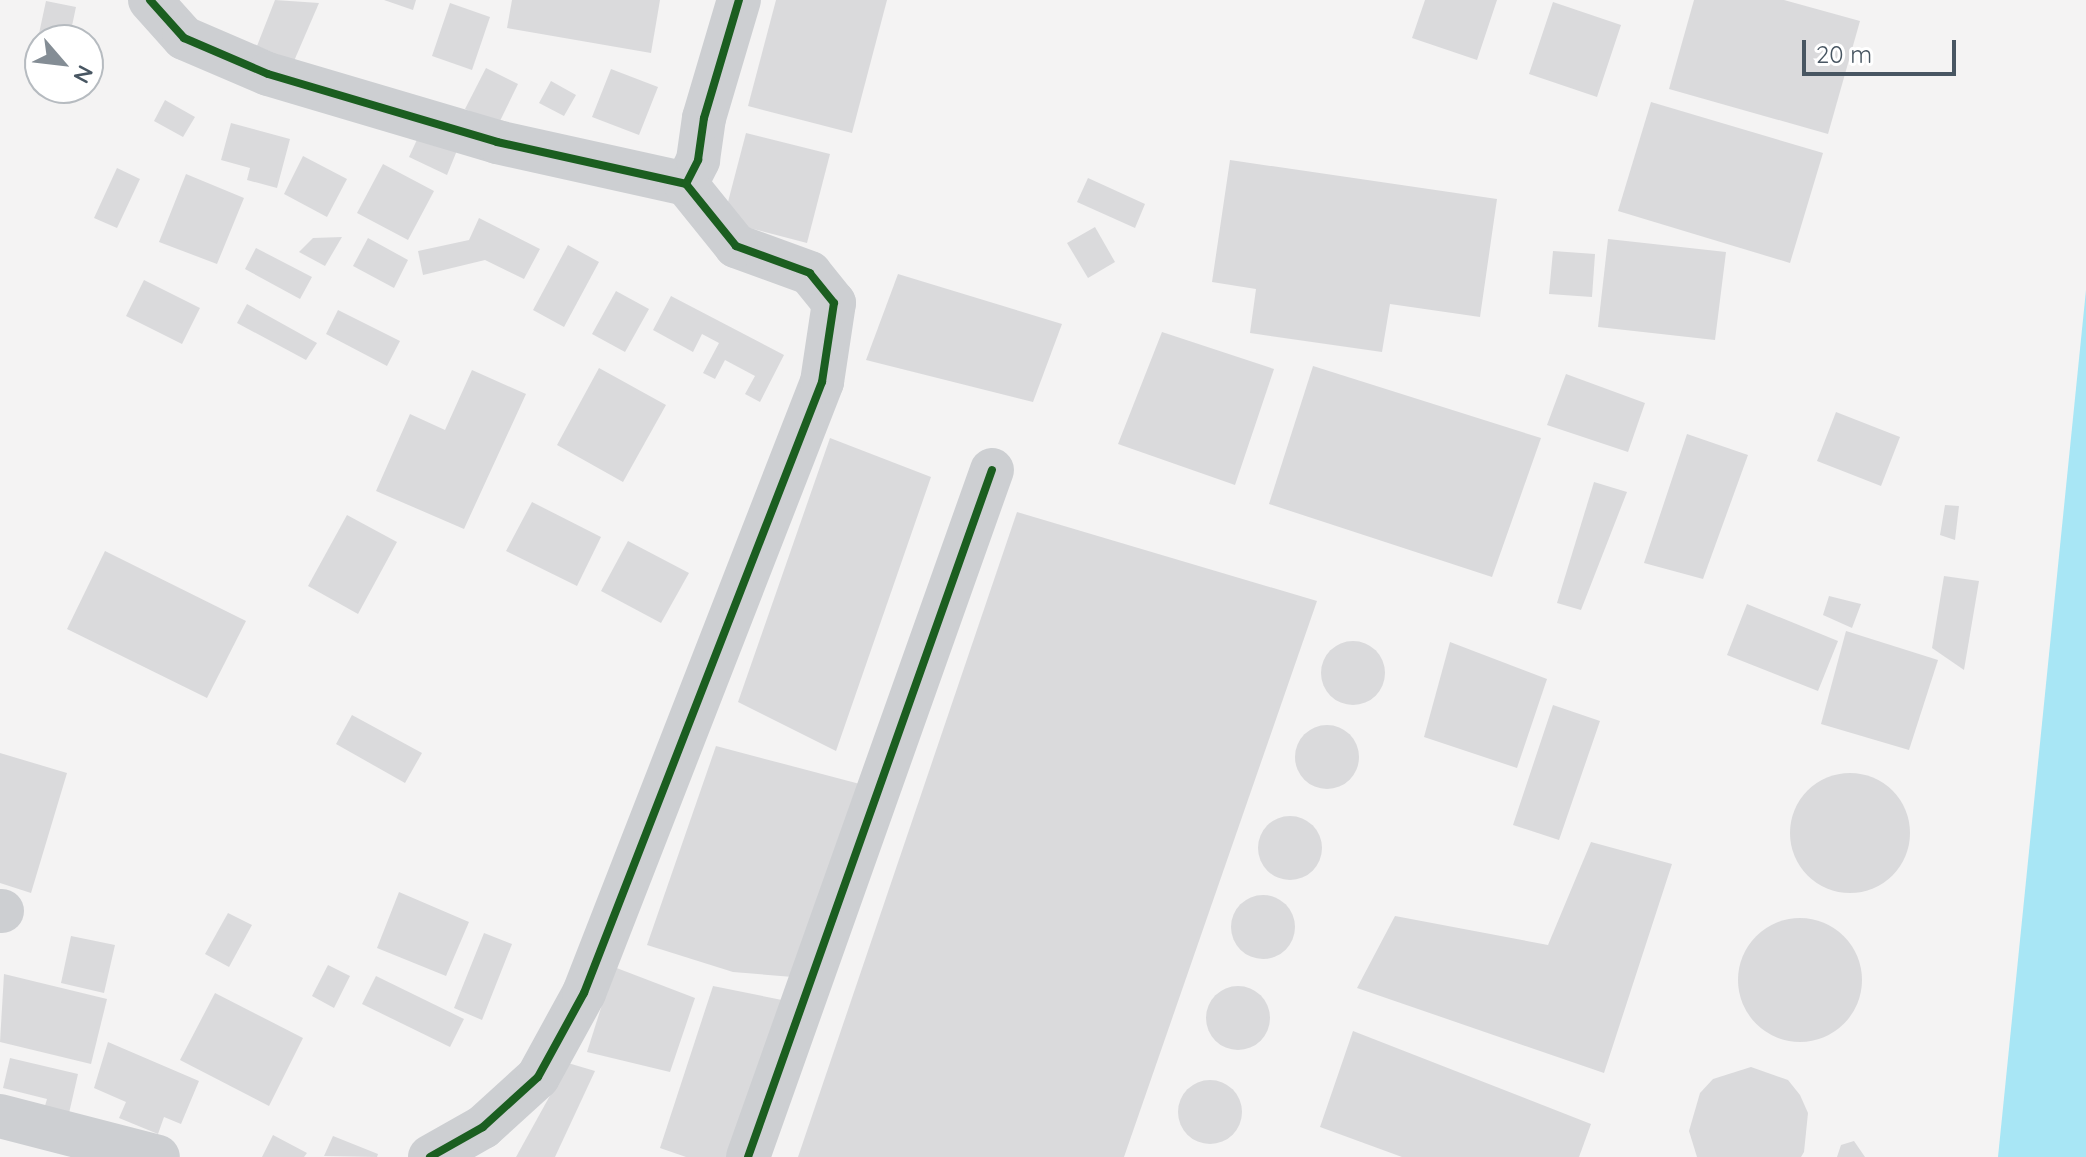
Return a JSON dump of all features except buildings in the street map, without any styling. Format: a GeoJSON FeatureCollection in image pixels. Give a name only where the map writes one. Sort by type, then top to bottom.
{"type":"FeatureCollection","features":[{"type":"Feature","properties":{"kind":"street"},"geometry":{"type":"LineString","coordinates":[[150,0],[184,38],[268,74],[497,142],[686,184],[736,246],[810,273],[834,303],[822,382],[584,993],[538,1077],[483,1127],[430,1157]]}},
{"type":"Feature","properties":{"kind":"street"},"geometry":{"type":"LineString","coordinates":[[686,184],[698,160],[704,118],[739,0]]}},
{"type":"Feature","properties":{"kind":"street"},"geometry":{"type":"LineString","coordinates":[[748,1157],[992,470]]}},
{"type":"Feature","properties":{"kind":"street"},"geometry":{"type":"LineString","coordinates":[[0,1116],[158,1157]]}},
{"type":"Feature","properties":{"kind":"water"},"geometry":{"type":"Polygon","coordinates":[[[2086,290],[2086,1157],[1998,1157],[2086,290]]]}},
{"type":"Feature","properties":{"kind":"cycle path"},"geometry":{"type":"LineString","coordinates":[[150,0],[184,38],[268,74],[497,142],[686,184]]}},
{"type":"Feature","properties":{"kind":"cycle path"},"geometry":{"type":"LineString","coordinates":[[430,1157],[483,1127],[538,1077],[584,993],[822,382],[834,303],[810,273],[736,246],[686,184],[698,160],[704,118],[739,0]]}},
{"type":"Feature","properties":{"kind":"cycle path"},"geometry":{"type":"LineString","coordinates":[[748,1157],[992,470]]}}]}
